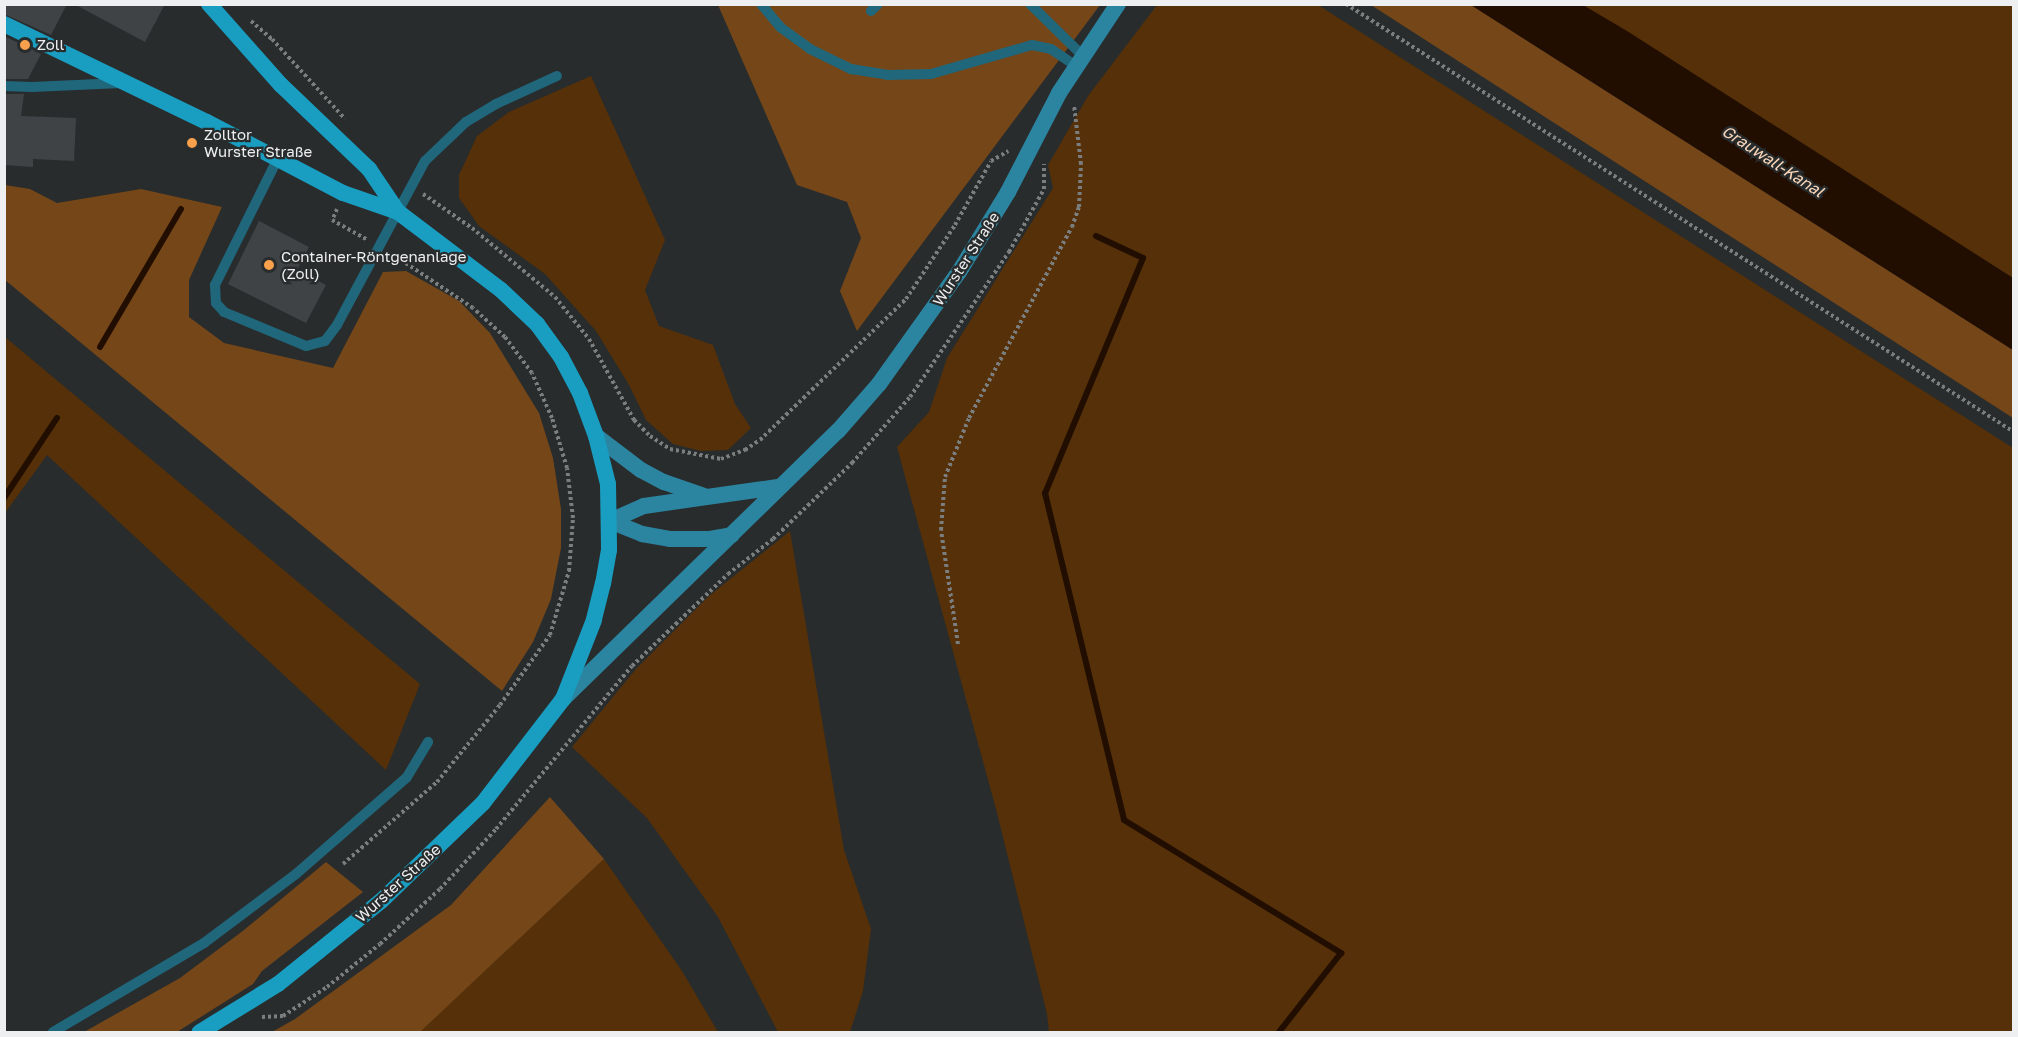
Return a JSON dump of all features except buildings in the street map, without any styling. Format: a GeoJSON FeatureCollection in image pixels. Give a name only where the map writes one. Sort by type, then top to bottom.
{"type":"FeatureCollection","features":[{"type":"Feature","properties":{"kind":"main road"},"geometry":{"type":"LineString","coordinates":[[209,4],[281,85],[369,169],[398,212]]}},
{"type":"Feature","properties":{"kind":"main road","name":"Wurster Straße"},"geometry":{"type":"LineString","coordinates":[[200,1032],[278,984],[381,901],[483,803],[563,699],[838,431],[911,343],[1008,192],[1059,93],[1118,4]]}},
{"type":"Feature","properties":{"kind":"main road"},"geometry":{"type":"LineString","coordinates":[[4,24],[128,82],[343,193],[398,212]]}},
{"type":"Feature","properties":{"kind":"main road","name":"Wurster Straße"},"geometry":{"type":"LineString","coordinates":[[398,212],[501,290],[537,324],[561,357],[576,384],[596,436],[608,484],[609,550],[594,620],[563,699]]}},
{"type":"Feature","properties":{"kind":"main road"},"geometry":{"type":"LineString","coordinates":[[596,436],[641,470],[664,482],[705,496]]}},
{"type":"Feature","properties":{"kind":"main road"},"geometry":{"type":"LineString","coordinates":[[610,521],[644,506],[778,487]]}},
{"type":"Feature","properties":{"kind":"main road"},"geometry":{"type":"LineString","coordinates":[[610,521],[642,534],[670,539],[710,539],[732,535]]}},
{"type":"Feature","properties":{"kind":"lane"},"geometry":{"type":"LineString","coordinates":[[762,4],[780,27],[810,49],[851,69],[887,75],[931,74],[1032,45],[1051,49],[1079,61]]}},
{"type":"Feature","properties":{"kind":"lane"},"geometry":{"type":"LineString","coordinates":[[1030,4],[1079,61]]}},
{"type":"Feature","properties":{"kind":"lane"},"geometry":{"type":"LineString","coordinates":[[279,158],[215,285],[216,303],[224,312],[306,346],[325,341],[337,325],[425,161],[466,122],[496,104],[557,76]]}},
{"type":"Feature","properties":{"kind":"lane"},"geometry":{"type":"LineString","coordinates":[[4,86],[32,87],[128,82]]}},
{"type":"Feature","properties":{"kind":"lane"},"geometry":{"type":"LineString","coordinates":[[53,1032],[204,943],[296,873],[407,777],[428,742]]}},
{"type":"Feature","properties":{"kind":"path"},"geometry":{"type":"LineString","coordinates":[[1346,4],[2013,432]]}},
{"type":"Feature","properties":{"kind":"path"},"geometry":{"type":"LineString","coordinates":[[248,18],[272,39],[346,120]]}},
{"type":"Feature","properties":{"kind":"path"},"geometry":{"type":"LineString","coordinates":[[958,645],[941,530],[945,477],[969,418],[1072,227],[1079,207],[1082,164],[1076,116],[1073,103],[1059,93]]}},
{"type":"Feature","properties":{"kind":"path"},"geometry":{"type":"LineString","coordinates":[[412,187],[472,228],[555,297],[589,339],[634,420],[650,436],[670,449],[721,459],[745,450],[760,440],[906,299],[956,225],[991,161],[1008,151],[1014,140]]}},
{"type":"Feature","properties":{"kind":"path"},"geometry":{"type":"LineString","coordinates":[[343,193],[332,220],[379,247],[473,308],[505,337],[532,373],[552,418],[564,458],[573,518],[569,572],[550,635],[500,705],[437,782],[343,864]]}},
{"type":"Feature","properties":{"kind":"shaded area"},"geometry":{"type":"Polygon","coordinates":[[[718,5],[1100,5],[857,331],[840,291],[861,238],[847,202],[797,185],[718,5]]]}},
{"type":"Feature","properties":{"kind":"shaded area"},"geometry":{"type":"Polygon","coordinates":[[[1157,5],[1318,5],[2013,448],[2013,1032],[1049,1032],[1047,1014],[996,809],[897,447],[929,412],[947,358],[1053,188],[1048,165],[1088,96],[1157,5]]]}},
{"type":"Feature","properties":{"kind":"shaded area"},"geometry":{"type":"Polygon","coordinates":[[[1371,5],[1471,5],[2013,350],[2013,418],[1371,5]]]}},
{"type":"Feature","properties":{"kind":"shaded area"},"geometry":{"type":"Polygon","coordinates":[[[1576,5],[2013,5],[2013,278],[1576,5]]]}},
{"type":"Feature","properties":{"kind":"shaded area"},"geometry":{"type":"Polygon","coordinates":[[[591,76],[665,240],[645,290],[659,326],[713,345],[735,404],[751,428],[728,450],[701,451],[673,444],[646,420],[629,385],[596,331],[545,274],[479,226],[459,198],[459,175],[477,136],[509,112],[591,76]]]}},
{"type":"Feature","properties":{"kind":"shaded area"},"geometry":{"type":"Polygon","coordinates":[[[5,185],[30,189],[57,203],[141,189],[222,207],[189,280],[189,317],[224,343],[333,368],[383,272],[406,271],[459,301],[490,333],[539,413],[553,458],[561,509],[561,548],[551,599],[533,642],[502,691],[5,280],[5,185]]]}},
{"type":"Feature","properties":{"kind":"shaded area"},"geometry":{"type":"Polygon","coordinates":[[[5,337],[420,684],[386,770],[47,455],[5,513],[5,337]]]}},
{"type":"Feature","properties":{"kind":"shaded area"},"geometry":{"type":"Polygon","coordinates":[[[790,531],[844,850],[871,929],[863,991],[850,1032],[778,1032],[718,917],[647,818],[572,747],[635,670],[709,596],[790,531]]]}},
{"type":"Feature","properties":{"kind":"shaded area"},"geometry":{"type":"Polygon","coordinates":[[[550,797],[604,859],[421,1031],[272,1032],[295,1019],[451,905],[550,797]]]}},
{"type":"Feature","properties":{"kind":"shaded area"},"geometry":{"type":"Polygon","coordinates":[[[604,859],[682,971],[718,1032],[419,1032],[604,859]]]}},
{"type":"Feature","properties":{"kind":"shaded area"},"geometry":{"type":"Polygon","coordinates":[[[326,862],[363,892],[262,971],[253,984],[177,1032],[84,1032],[180,978],[244,930],[326,862]]]}},
{"type":"Feature","properties":{"kind":"water","name":"Grauwall-Kanal"},"geometry":{"type":"Polygon","coordinates":[[[1471,5],[1583,5],[1627,31],[2013,278],[2013,350],[1471,5]]]}},
{"type":"Feature","properties":{"kind":"waterway"},"geometry":{"type":"LineString","coordinates":[[100,347],[181,209]]}},
{"type":"Feature","properties":{"kind":"waterway"},"geometry":{"type":"LineString","coordinates":[[1096,236],[1143,258],[1045,493],[1124,820],[1341,953],[1279,1032]]}},
{"type":"Feature","properties":{"kind":"waterway"},"geometry":{"type":"LineString","coordinates":[[4,498],[57,418]]}},
{"type":"Feature","properties":{"kind":"place","name":"Zoll"},"geometry":{"type":"Point","coordinates":[25,45]}},
{"type":"Feature","properties":{"kind":"place","name":"Zolltor Wurster Straße"},"geometry":{"type":"Point","coordinates":[192,143]}},
{"type":"Feature","properties":{"kind":"place","name":"Container-Röntgenanlage (Zoll)"},"geometry":{"type":"Point","coordinates":[269,265]}}]}
